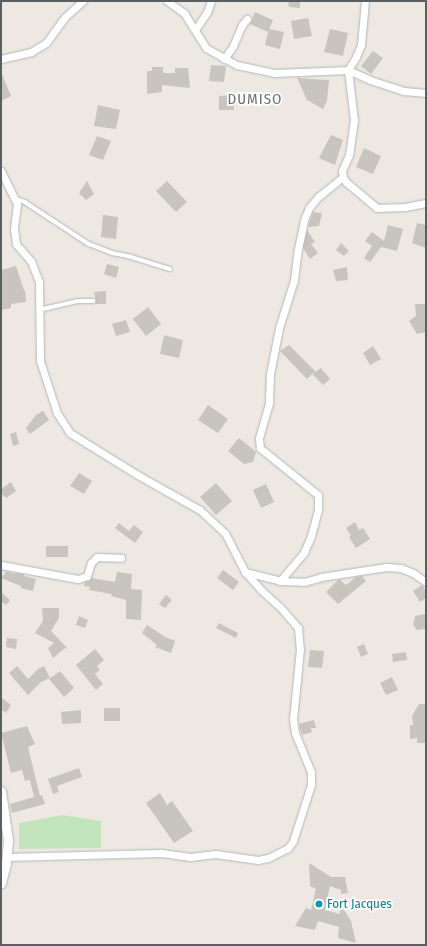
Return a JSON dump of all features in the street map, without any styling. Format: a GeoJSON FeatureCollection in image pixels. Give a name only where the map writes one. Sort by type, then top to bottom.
{"type":"FeatureCollection","features":[{"type":"Feature","properties":{"kind":"street"},"geometry":{"type":"LineString","coordinates":[[1,59],[31,52],[46,43],[66,17],[83,1]]}},
{"type":"Feature","properties":{"kind":"street"},"geometry":{"type":"LineString","coordinates":[[167,1],[184,14],[206,48],[224,59],[238,65],[275,73],[348,70],[370,80],[404,91],[426,92]]}},
{"type":"Feature","properties":{"kind":"street"},"geometry":{"type":"LineString","coordinates":[[195,30],[207,12],[210,1]]}},
{"type":"Feature","properties":{"kind":"street"},"geometry":{"type":"LineString","coordinates":[[364,1],[360,45],[348,70],[354,120],[349,155],[342,171],[343,177],[346,182],[377,208],[405,207],[426,203]]}},
{"type":"Feature","properties":{"kind":"street"},"geometry":{"type":"LineString","coordinates":[[224,59],[233,46],[242,25],[247,20]]}},
{"type":"Feature","properties":{"kind":"street"},"geometry":{"type":"LineString","coordinates":[[1,170],[17,204],[14,229],[16,244],[31,261],[39,282],[38,310],[40,361],[57,413],[70,433],[136,474],[200,510],[225,533],[245,572],[298,628],[300,636],[300,649],[293,719],[295,733],[311,772],[311,785],[293,841],[288,848],[268,858],[258,860],[215,854],[190,857],[160,853],[7,857]]}},
{"type":"Feature","properties":{"kind":"street"},"geometry":{"type":"LineString","coordinates":[[280,581],[304,552],[311,536],[318,510],[318,495],[260,448],[259,438],[269,402],[270,374],[279,328],[294,280],[298,249],[305,217],[309,208],[318,197],[343,177]]}},
{"type":"Feature","properties":{"kind":"street"},"geometry":{"type":"LineString","coordinates":[[1,565],[78,579],[88,576],[91,563],[97,557],[121,558]]}},
{"type":"Feature","properties":{"kind":"street"},"geometry":{"type":"LineString","coordinates":[[245,572],[280,581],[304,582],[321,577],[386,567],[407,570],[426,582]]}},
{"type":"Feature","properties":{"kind":"street"},"geometry":{"type":"LineString","coordinates":[[1,791],[4,846],[7,857],[1,883]]}},
{"type":"Feature","properties":{"kind":"lane"},"geometry":{"type":"LineString","coordinates":[[15,198],[25,202],[89,244],[112,253],[128,256],[170,269]]}},
{"type":"Feature","properties":{"kind":"lane"},"geometry":{"type":"LineString","coordinates":[[38,310],[78,301],[93,301]]}},
{"type":"Feature","properties":{"kind":"green space"},"geometry":{"type":"Polygon","coordinates":[[[62,815],[101,821],[101,848],[19,849],[19,823],[62,815]]]}},
{"type":"Feature","properties":{"kind":"building"},"geometry":{"type":"Polygon","coordinates":[[[288,1],[300,1],[300,8],[289,7],[288,1]]]}},
{"type":"Feature","properties":{"kind":"building"},"geometry":{"type":"Polygon","coordinates":[[[255,12],[273,20],[268,32],[250,24],[255,12]]]}},
{"type":"Feature","properties":{"kind":"building"},"geometry":{"type":"Polygon","coordinates":[[[308,18],[312,36],[294,39],[291,21],[308,18]]]}},
{"type":"Feature","properties":{"kind":"building"},"geometry":{"type":"Polygon","coordinates":[[[269,29],[284,32],[280,49],[265,45],[269,29]]]}},
{"type":"Feature","properties":{"kind":"building"},"geometry":{"type":"Polygon","coordinates":[[[330,29],[348,33],[343,56],[324,52],[330,29]]]}},
{"type":"Feature","properties":{"kind":"building"},"geometry":{"type":"Polygon","coordinates":[[[373,51],[383,58],[371,74],[361,66],[373,51]]]}},
{"type":"Feature","properties":{"kind":"building"},"geometry":{"type":"Polygon","coordinates":[[[211,65],[226,66],[224,82],[209,81],[211,65]]]}},
{"type":"Feature","properties":{"kind":"building"},"geometry":{"type":"Polygon","coordinates":[[[152,67],[163,67],[163,73],[175,73],[175,68],[188,68],[190,88],[162,85],[162,92],[147,94],[147,71],[152,71],[152,67]]]}},
{"type":"Feature","properties":{"kind":"building"},"geometry":{"type":"Polygon","coordinates":[[[1,72],[11,96],[1,101],[1,72]]]}},
{"type":"Feature","properties":{"kind":"building"},"geometry":{"type":"Polygon","coordinates":[[[297,78],[329,80],[327,101],[323,109],[307,100],[297,78]]]}},
{"type":"Feature","properties":{"kind":"building"},"geometry":{"type":"Polygon","coordinates":[[[233,95],[234,110],[219,110],[219,96],[233,95]]]}},
{"type":"Feature","properties":{"kind":"building"},"geometry":{"type":"Polygon","coordinates":[[[98,105],[120,110],[116,129],[94,126],[98,105]]]}},
{"type":"Feature","properties":{"kind":"building"},"geometry":{"type":"Polygon","coordinates":[[[331,135],[343,140],[335,165],[319,158],[331,135]]]}},
{"type":"Feature","properties":{"kind":"building"},"geometry":{"type":"Polygon","coordinates":[[[97,136],[111,141],[103,160],[89,155],[97,136]]]}},
{"type":"Feature","properties":{"kind":"building"},"geometry":{"type":"Polygon","coordinates":[[[364,148],[381,156],[373,174],[356,167],[364,148]]]}},
{"type":"Feature","properties":{"kind":"building"},"geometry":{"type":"Polygon","coordinates":[[[87,181],[94,194],[86,200],[79,193],[87,181]]]}},
{"type":"Feature","properties":{"kind":"building"},"geometry":{"type":"Polygon","coordinates":[[[167,181],[187,202],[176,212],[156,191],[167,181]]]}},
{"type":"Feature","properties":{"kind":"building"},"geometry":{"type":"Polygon","coordinates":[[[313,212],[322,213],[319,226],[308,227],[313,212]]]}},
{"type":"Feature","properties":{"kind":"building"},"geometry":{"type":"Polygon","coordinates":[[[103,215],[118,217],[116,239],[101,237],[103,215]]]}},
{"type":"Feature","properties":{"kind":"building"},"geometry":{"type":"Polygon","coordinates":[[[417,223],[426,225],[426,248],[412,243],[417,223]]]}},
{"type":"Feature","properties":{"kind":"building"},"geometry":{"type":"Polygon","coordinates":[[[388,225],[403,229],[397,251],[381,247],[370,262],[364,258],[372,246],[365,241],[372,232],[384,241],[388,225]]]}},
{"type":"Feature","properties":{"kind":"building"},"geometry":{"type":"Polygon","coordinates":[[[307,230],[315,242],[311,244],[318,253],[310,259],[303,248],[307,230]]]}},
{"type":"Feature","properties":{"kind":"building"},"geometry":{"type":"Polygon","coordinates":[[[341,243],[349,251],[344,256],[336,250],[341,243]]]}},
{"type":"Feature","properties":{"kind":"building"},"geometry":{"type":"Polygon","coordinates":[[[107,264],[119,267],[116,278],[104,274],[107,264]]]}},
{"type":"Feature","properties":{"kind":"building"},"geometry":{"type":"Polygon","coordinates":[[[16,266],[25,290],[26,302],[11,304],[11,308],[1,310],[1,270],[16,266]]]}},
{"type":"Feature","properties":{"kind":"building"},"geometry":{"type":"Polygon","coordinates":[[[347,267],[348,280],[336,281],[333,270],[347,267]]]}},
{"type":"Feature","properties":{"kind":"building"},"geometry":{"type":"Polygon","coordinates":[[[106,291],[106,304],[95,304],[96,301],[94,292],[106,291]]]}},
{"type":"Feature","properties":{"kind":"building"},"geometry":{"type":"Polygon","coordinates":[[[415,304],[426,304],[426,332],[417,334],[409,321],[416,316],[415,304]]]}},
{"type":"Feature","properties":{"kind":"building"},"geometry":{"type":"Polygon","coordinates":[[[148,307],[161,324],[146,336],[133,319],[148,307]]]}},
{"type":"Feature","properties":{"kind":"building"},"geometry":{"type":"Polygon","coordinates":[[[126,320],[130,332],[116,336],[112,324],[126,320]]]}},
{"type":"Feature","properties":{"kind":"building"},"geometry":{"type":"Polygon","coordinates":[[[164,335],[183,340],[179,358],[160,354],[164,335]]]}},
{"type":"Feature","properties":{"kind":"building"},"geometry":{"type":"Polygon","coordinates":[[[289,345],[315,371],[307,379],[280,351],[289,345]]]}},
{"type":"Feature","properties":{"kind":"building"},"geometry":{"type":"Polygon","coordinates":[[[373,346],[381,359],[370,365],[363,353],[373,346]]]}},
{"type":"Feature","properties":{"kind":"building"},"geometry":{"type":"Polygon","coordinates":[[[321,368],[330,379],[323,385],[312,374],[321,368]]]}},
{"type":"Feature","properties":{"kind":"building"},"geometry":{"type":"Polygon","coordinates":[[[208,405],[228,419],[218,433],[198,420],[208,405]]]}},
{"type":"Feature","properties":{"kind":"building"},"geometry":{"type":"Polygon","coordinates":[[[43,411],[49,420],[30,434],[26,428],[36,415],[43,411]]]}},
{"type":"Feature","properties":{"kind":"building"},"geometry":{"type":"Polygon","coordinates":[[[16,432],[19,444],[13,446],[10,434],[16,432]]]}},
{"type":"Feature","properties":{"kind":"building"},"geometry":{"type":"Polygon","coordinates":[[[239,438],[256,452],[253,462],[244,464],[228,451],[239,438]]]}},
{"type":"Feature","properties":{"kind":"building"},"geometry":{"type":"Polygon","coordinates":[[[79,473],[92,481],[84,494],[70,486],[79,473]]]}},
{"type":"Feature","properties":{"kind":"building"},"geometry":{"type":"Polygon","coordinates":[[[11,482],[16,491],[6,498],[1,493],[1,489],[11,482]]]}},
{"type":"Feature","properties":{"kind":"building"},"geometry":{"type":"Polygon","coordinates":[[[216,483],[232,501],[216,515],[200,497],[216,483]]]}},
{"type":"Feature","properties":{"kind":"building"},"geometry":{"type":"Polygon","coordinates":[[[266,484],[274,502],[261,508],[253,490],[266,484]]]}},
{"type":"Feature","properties":{"kind":"building"},"geometry":{"type":"Polygon","coordinates":[[[355,522],[359,530],[363,528],[370,539],[356,548],[349,537],[351,536],[346,528],[355,522]]]}},
{"type":"Feature","properties":{"kind":"building"},"geometry":{"type":"Polygon","coordinates":[[[119,523],[129,531],[134,525],[143,532],[135,543],[115,528],[119,523]]]}},
{"type":"Feature","properties":{"kind":"building"},"geometry":{"type":"Polygon","coordinates":[[[46,546],[68,546],[68,557],[46,557],[46,546]]]}},
{"type":"Feature","properties":{"kind":"building"},"geometry":{"type":"Polygon","coordinates":[[[223,570],[239,582],[233,590],[217,578],[223,570]]]}},
{"type":"Feature","properties":{"kind":"building"},"geometry":{"type":"Polygon","coordinates":[[[7,571],[14,574],[24,574],[24,576],[36,579],[33,591],[21,588],[21,586],[1,578],[7,571]]]}},
{"type":"Feature","properties":{"kind":"building"},"geometry":{"type":"Polygon","coordinates":[[[117,572],[132,574],[131,589],[142,590],[141,620],[126,619],[126,600],[111,596],[112,594],[89,590],[90,587],[84,586],[85,582],[89,581],[91,578],[115,582],[117,572]]]}},
{"type":"Feature","properties":{"kind":"building"},"geometry":{"type":"Polygon","coordinates":[[[362,576],[366,581],[338,604],[326,592],[339,579],[346,585],[356,577],[362,576]]]}},
{"type":"Feature","properties":{"kind":"building"},"geometry":{"type":"Polygon","coordinates":[[[422,585],[426,591],[426,598],[420,602],[413,591],[422,585]]]}},
{"type":"Feature","properties":{"kind":"building"},"geometry":{"type":"Polygon","coordinates":[[[1,592],[10,600],[6,605],[1,601],[1,592]]]}},
{"type":"Feature","properties":{"kind":"building"},"geometry":{"type":"Polygon","coordinates":[[[166,595],[172,600],[165,608],[159,604],[166,595]]]}},
{"type":"Feature","properties":{"kind":"building"},"geometry":{"type":"Polygon","coordinates":[[[42,608],[59,608],[59,618],[51,631],[68,649],[65,648],[53,658],[48,648],[54,643],[35,633],[43,621],[42,608]]]}},
{"type":"Feature","properties":{"kind":"building"},"geometry":{"type":"Polygon","coordinates":[[[426,614],[426,629],[417,630],[413,625],[415,616],[426,614]]]}},
{"type":"Feature","properties":{"kind":"building"},"geometry":{"type":"Polygon","coordinates":[[[79,616],[88,620],[85,628],[76,625],[79,616]]]}},
{"type":"Feature","properties":{"kind":"building"},"geometry":{"type":"Polygon","coordinates":[[[219,623],[238,633],[236,638],[216,628],[219,623]]]}},
{"type":"Feature","properties":{"kind":"building"},"geometry":{"type":"Polygon","coordinates":[[[147,625],[165,637],[175,641],[171,653],[155,647],[157,645],[142,633],[147,625]]]}},
{"type":"Feature","properties":{"kind":"building"},"geometry":{"type":"Polygon","coordinates":[[[7,638],[17,639],[16,649],[6,647],[7,638]]]}},
{"type":"Feature","properties":{"kind":"building"},"geometry":{"type":"Polygon","coordinates":[[[364,644],[368,654],[361,657],[357,647],[364,644]]]}},
{"type":"Feature","properties":{"kind":"building"},"geometry":{"type":"Polygon","coordinates":[[[95,649],[104,660],[97,666],[100,670],[95,674],[103,684],[96,690],[76,665],[95,649]]]}},
{"type":"Feature","properties":{"kind":"building"},"geometry":{"type":"Polygon","coordinates":[[[310,650],[324,651],[322,668],[308,667],[310,650]]]}},
{"type":"Feature","properties":{"kind":"building"},"geometry":{"type":"Polygon","coordinates":[[[406,652],[407,660],[393,662],[392,654],[406,652]]]}},
{"type":"Feature","properties":{"kind":"building"},"geometry":{"type":"Polygon","coordinates":[[[17,666],[28,679],[38,669],[44,666],[50,678],[41,682],[28,695],[9,673],[17,666]]]}},
{"type":"Feature","properties":{"kind":"building"},"geometry":{"type":"Polygon","coordinates":[[[60,671],[74,688],[64,697],[49,679],[60,671]]]}},
{"type":"Feature","properties":{"kind":"building"},"geometry":{"type":"Polygon","coordinates":[[[392,677],[398,690],[386,695],[380,683],[392,677]]]}},
{"type":"Feature","properties":{"kind":"building"},"geometry":{"type":"Polygon","coordinates":[[[1,697],[11,705],[6,713],[1,709],[1,697]]]}},
{"type":"Feature","properties":{"kind":"building"},"geometry":{"type":"Polygon","coordinates":[[[419,704],[426,704],[426,743],[417,743],[417,738],[410,739],[410,725],[413,725],[412,716],[419,704]]]}},
{"type":"Feature","properties":{"kind":"building"},"geometry":{"type":"Polygon","coordinates":[[[104,708],[120,708],[120,721],[104,721],[104,708]]]}},
{"type":"Feature","properties":{"kind":"building"},"geometry":{"type":"Polygon","coordinates":[[[81,710],[81,723],[62,724],[61,712],[81,710]]]}},
{"type":"Feature","properties":{"kind":"building"},"geometry":{"type":"Polygon","coordinates":[[[314,720],[316,728],[311,728],[312,732],[302,735],[299,724],[314,720]]]}},
{"type":"Feature","properties":{"kind":"building"},"geometry":{"type":"Polygon","coordinates":[[[27,726],[35,744],[28,747],[40,796],[42,795],[45,804],[12,813],[10,804],[34,797],[30,780],[25,781],[22,770],[11,773],[1,733],[27,726]]]}},
{"type":"Feature","properties":{"kind":"building"},"geometry":{"type":"Polygon","coordinates":[[[79,768],[82,777],[57,786],[59,792],[53,794],[48,779],[79,768]]]}},
{"type":"Feature","properties":{"kind":"building"},"geometry":{"type":"Polygon","coordinates":[[[160,793],[167,805],[172,801],[193,831],[174,843],[146,803],[160,793]]]}},
{"type":"Feature","properties":{"kind":"building","name":"Fort Jacques"},"geometry":{"type":"Polygon","coordinates":[[[309,863],[331,877],[345,877],[348,893],[341,894],[341,890],[330,886],[325,910],[340,914],[340,904],[351,921],[356,943],[338,938],[339,927],[318,921],[315,930],[295,926],[306,908],[311,910],[316,889],[310,886],[309,863]]]}},
{"type":"Feature","properties":{"kind":"place","name":"Fort Jacques"},"geometry":{"type":"Point","coordinates":[319,904]}},
{"type":"Feature","properties":{"kind":"district","name":"DUMISO"},"geometry":{"type":"Point","coordinates":[255,100]}}]}
